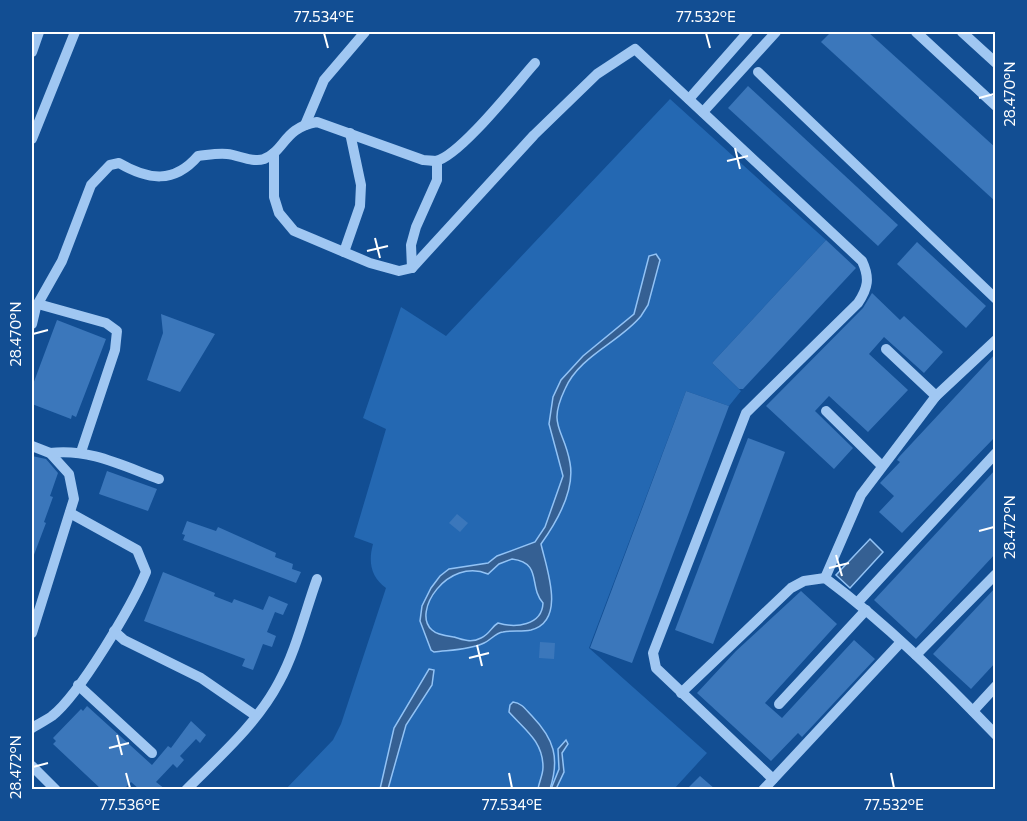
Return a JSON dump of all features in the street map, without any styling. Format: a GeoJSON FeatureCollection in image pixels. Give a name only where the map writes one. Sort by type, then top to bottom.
{"type":"FeatureCollection","features":[{"type":"Feature","properties":{"kind":"street"},"geometry":{"type":"LineString","coordinates":[[32,52],[39,32]]}},
{"type":"Feature","properties":{"kind":"street"},"geometry":{"type":"LineString","coordinates":[[32,139],[75,32]]}},
{"type":"Feature","properties":{"kind":"street"},"geometry":{"type":"LineString","coordinates":[[304,125],[324,80],[365,32]]}},
{"type":"Feature","properties":{"kind":"street"},"geometry":{"type":"LineString","coordinates":[[689,99],[748,32]]}},
{"type":"Feature","properties":{"kind":"street"},"geometry":{"type":"LineString","coordinates":[[703,112],[776,32]]}},
{"type":"Feature","properties":{"kind":"street"},"geometry":{"type":"LineString","coordinates":[[916,32],[996,106]]}},
{"type":"Feature","properties":{"kind":"street"},"geometry":{"type":"LineString","coordinates":[[962,32],[996,63]]}},
{"type":"Feature","properties":{"kind":"street"},"geometry":{"type":"LineString","coordinates":[[274,153],[274,196],[279,213],[294,231],[344,252],[399,271],[412,268],[534,135],[597,74],[635,49],[862,261],[868,273],[867,290],[858,303],[746,413],[653,653],[656,668],[773,779]]}},
{"type":"Feature","properties":{"kind":"street"},"geometry":{"type":"LineString","coordinates":[[32,324],[38,304],[62,261],[91,184],[110,165],[119,163],[139,174],[156,177],[189,168],[198,156],[224,154],[256,161],[274,153],[291,133],[304,125],[317,122],[423,160],[437,161],[451,153],[470,135],[535,63]]}},
{"type":"Feature","properties":{"kind":"street"},"geometry":{"type":"LineString","coordinates":[[758,72],[996,299]]}},
{"type":"Feature","properties":{"kind":"street"},"geometry":{"type":"LineString","coordinates":[[344,252],[360,206],[361,185],[350,133]]}},
{"type":"Feature","properties":{"kind":"street"},"geometry":{"type":"LineString","coordinates":[[412,268],[411,245],[416,227],[437,180],[437,161]]}},
{"type":"Feature","properties":{"kind":"street"},"geometry":{"type":"LineString","coordinates":[[38,304],[106,323],[117,331],[115,350],[81,452]]}},
{"type":"Feature","properties":{"kind":"street"},"geometry":{"type":"LineString","coordinates":[[825,578],[861,495],[936,396],[996,340]]}},
{"type":"Feature","properties":{"kind":"street"},"geometry":{"type":"LineString","coordinates":[[886,349],[936,396]]}},
{"type":"Feature","properties":{"kind":"street"},"geometry":{"type":"LineString","coordinates":[[826,411],[882,466]]}},
{"type":"Feature","properties":{"kind":"street"},"geometry":{"type":"LineString","coordinates":[[32,446],[50,453],[69,474],[74,499],[32,633]]}},
{"type":"Feature","properties":{"kind":"street"},"geometry":{"type":"LineString","coordinates":[[50,453],[71,450],[81,452],[159,479]]}},
{"type":"Feature","properties":{"kind":"street"},"geometry":{"type":"LineString","coordinates":[[779,704],[996,453]]}},
{"type":"Feature","properties":{"kind":"street"},"geometry":{"type":"LineString","coordinates":[[32,728],[52,716],[78,685],[138,592],[146,572],[137,550],[70,513]]}},
{"type":"Feature","properties":{"kind":"street"},"geometry":{"type":"LineString","coordinates":[[916,656],[996,574]]}},
{"type":"Feature","properties":{"kind":"street"},"geometry":{"type":"LineString","coordinates":[[681,693],[791,588],[804,582],[825,578],[862,606],[996,735]]}},
{"type":"Feature","properties":{"kind":"street"},"geometry":{"type":"LineString","coordinates":[[186,789],[241,736],[280,681],[317,579]]}},
{"type":"Feature","properties":{"kind":"street"},"geometry":{"type":"LineString","coordinates":[[114,631],[124,640],[201,678],[256,716]]}},
{"type":"Feature","properties":{"kind":"street"},"geometry":{"type":"LineString","coordinates":[[763,789],[901,642]]}},
{"type":"Feature","properties":{"kind":"street"},"geometry":{"type":"LineString","coordinates":[[78,685],[152,753]]}},
{"type":"Feature","properties":{"kind":"street"},"geometry":{"type":"LineString","coordinates":[[973,711],[996,686]]}},
{"type":"Feature","properties":{"kind":"street"},"geometry":{"type":"LineString","coordinates":[[32,766],[56,789]]}},
{"type":"Feature","properties":{"kind":"shaded area"},"geometry":{"type":"Polygon","coordinates":[[[670,99],[826,240],[712,363],[741,391],[729,406],[686,391],[589,648],[707,753],[674,789],[285,790],[333,740],[341,724],[386,588],[377,579],[372,569],[373,544],[354,537],[386,429],[363,418],[401,307],[446,336],[670,99]]]}},
{"type":"Feature","properties":{"kind":"shaded area"},"geometry":{"type":"Polygon","coordinates":[[[656,254],[660,260],[648,305],[632,325],[590,358],[571,377],[557,412],[558,427],[567,451],[571,473],[563,506],[541,544],[550,579],[551,605],[548,616],[542,625],[531,630],[506,631],[478,645],[434,652],[431,650],[420,621],[422,606],[440,576],[449,569],[488,563],[497,556],[535,542],[545,527],[563,476],[549,424],[553,397],[561,380],[583,356],[634,314],[649,256],[656,254]],[[512,559],[499,564],[488,574],[473,571],[459,573],[447,580],[437,589],[426,611],[427,622],[432,630],[464,640],[478,640],[498,623],[519,625],[533,621],[538,617],[543,603],[536,590],[531,570],[522,561],[512,559]]]}},
{"type":"Feature","properties":{"kind":"shaded area"},"geometry":{"type":"Polygon","coordinates":[[[870,539],[883,552],[850,588],[836,575],[870,539]]]}},
{"type":"Feature","properties":{"kind":"shaded area"},"geometry":{"type":"Polygon","coordinates":[[[429,669],[434,670],[432,685],[406,725],[388,789],[380,789],[394,728],[429,669]]]}},
{"type":"Feature","properties":{"kind":"shaded area"},"geometry":{"type":"Polygon","coordinates":[[[513,702],[526,709],[540,724],[550,741],[554,768],[550,789],[538,789],[543,770],[540,750],[532,736],[509,712],[513,702]]]}},
{"type":"Feature","properties":{"kind":"shaded area"},"geometry":{"type":"Polygon","coordinates":[[[566,740],[568,744],[562,753],[564,772],[556,789],[551,789],[559,769],[558,749],[566,740]]]}},
{"type":"Feature","properties":{"kind":"building"},"geometry":{"type":"Polygon","coordinates":[[[831,32],[868,32],[996,148],[996,202],[821,42],[831,32]]]}},
{"type":"Feature","properties":{"kind":"building"},"geometry":{"type":"Polygon","coordinates":[[[748,86],[898,225],[878,246],[728,108],[748,86]]]}},
{"type":"Feature","properties":{"kind":"building"},"geometry":{"type":"Polygon","coordinates":[[[826,240],[856,268],[743,389],[739,389],[712,363],[826,240]]]}},
{"type":"Feature","properties":{"kind":"building"},"geometry":{"type":"Polygon","coordinates":[[[917,242],[986,306],[966,328],[897,264],[917,242]]]}},
{"type":"Feature","properties":{"kind":"building"},"geometry":{"type":"Polygon","coordinates":[[[872,293],[900,320],[904,316],[943,352],[924,373],[884,337],[869,354],[908,390],[868,432],[829,396],[815,411],[853,448],[834,469],[766,406],[863,308],[872,293]]]}},
{"type":"Feature","properties":{"kind":"building"},"geometry":{"type":"Polygon","coordinates":[[[161,314],[215,334],[180,392],[147,380],[163,333],[161,314]]]}},
{"type":"Feature","properties":{"kind":"building"},"geometry":{"type":"Polygon","coordinates":[[[57,320],[106,339],[76,417],[72,415],[71,419],[32,404],[32,387],[57,320]]]}},
{"type":"Feature","properties":{"kind":"building"},"geometry":{"type":"Polygon","coordinates":[[[996,353],[996,436],[902,533],[879,512],[894,496],[880,483],[900,462],[897,460],[899,457],[996,353]]]}},
{"type":"Feature","properties":{"kind":"building"},"geometry":{"type":"Polygon","coordinates":[[[686,391],[729,406],[632,663],[590,648],[686,391]]]}},
{"type":"Feature","properties":{"kind":"building"},"geometry":{"type":"Polygon","coordinates":[[[748,438],[785,452],[713,644],[675,630],[748,438]]]}},
{"type":"Feature","properties":{"kind":"building"},"geometry":{"type":"Polygon","coordinates":[[[32,456],[46,459],[58,473],[50,496],[53,497],[44,522],[46,523],[32,560],[32,456]]]}},
{"type":"Feature","properties":{"kind":"building"},"geometry":{"type":"Polygon","coordinates":[[[996,469],[996,553],[916,639],[874,600],[996,469]]]}},
{"type":"Feature","properties":{"kind":"building"},"geometry":{"type":"Polygon","coordinates":[[[107,471],[157,489],[148,511],[99,494],[107,471]]]}},
{"type":"Feature","properties":{"kind":"building"},"geometry":{"type":"Polygon","coordinates":[[[457,514],[468,523],[460,532],[449,523],[457,514]]]}},
{"type":"Feature","properties":{"kind":"building"},"geometry":{"type":"Polygon","coordinates":[[[187,521],[216,531],[218,527],[276,553],[275,557],[293,564],[292,569],[301,572],[296,583],[183,540],[185,535],[182,534],[187,521]]]}},
{"type":"Feature","properties":{"kind":"building"},"geometry":{"type":"Polygon","coordinates":[[[163,572],[215,593],[214,596],[232,603],[234,599],[263,610],[269,596],[288,604],[283,615],[275,612],[267,632],[276,636],[272,647],[263,644],[253,670],[242,666],[245,659],[144,621],[163,572]]]}},
{"type":"Feature","properties":{"kind":"building"},"geometry":{"type":"Polygon","coordinates":[[[996,587],[996,662],[971,689],[933,654],[996,587]]]}},
{"type":"Feature","properties":{"kind":"building"},"geometry":{"type":"Polygon","coordinates":[[[801,591],[837,624],[765,703],[782,718],[854,640],[875,659],[802,737],[798,733],[771,761],[697,693],[736,651],[801,591]]]}},
{"type":"Feature","properties":{"kind":"building"},"geometry":{"type":"Polygon","coordinates":[[[540,642],[555,643],[554,659],[539,658],[540,642]]]}},
{"type":"Feature","properties":{"kind":"building"},"geometry":{"type":"Polygon","coordinates":[[[87,706],[152,765],[168,746],[171,748],[191,721],[206,735],[200,743],[196,739],[180,756],[184,760],[177,768],[173,764],[156,782],[165,789],[139,789],[131,782],[124,789],[101,789],[53,744],[56,741],[53,738],[81,709],[83,711],[87,706]]]}},
{"type":"Feature","properties":{"kind":"building"},"geometry":{"type":"Polygon","coordinates":[[[700,776],[715,789],[687,789],[700,776]]]}}]}
